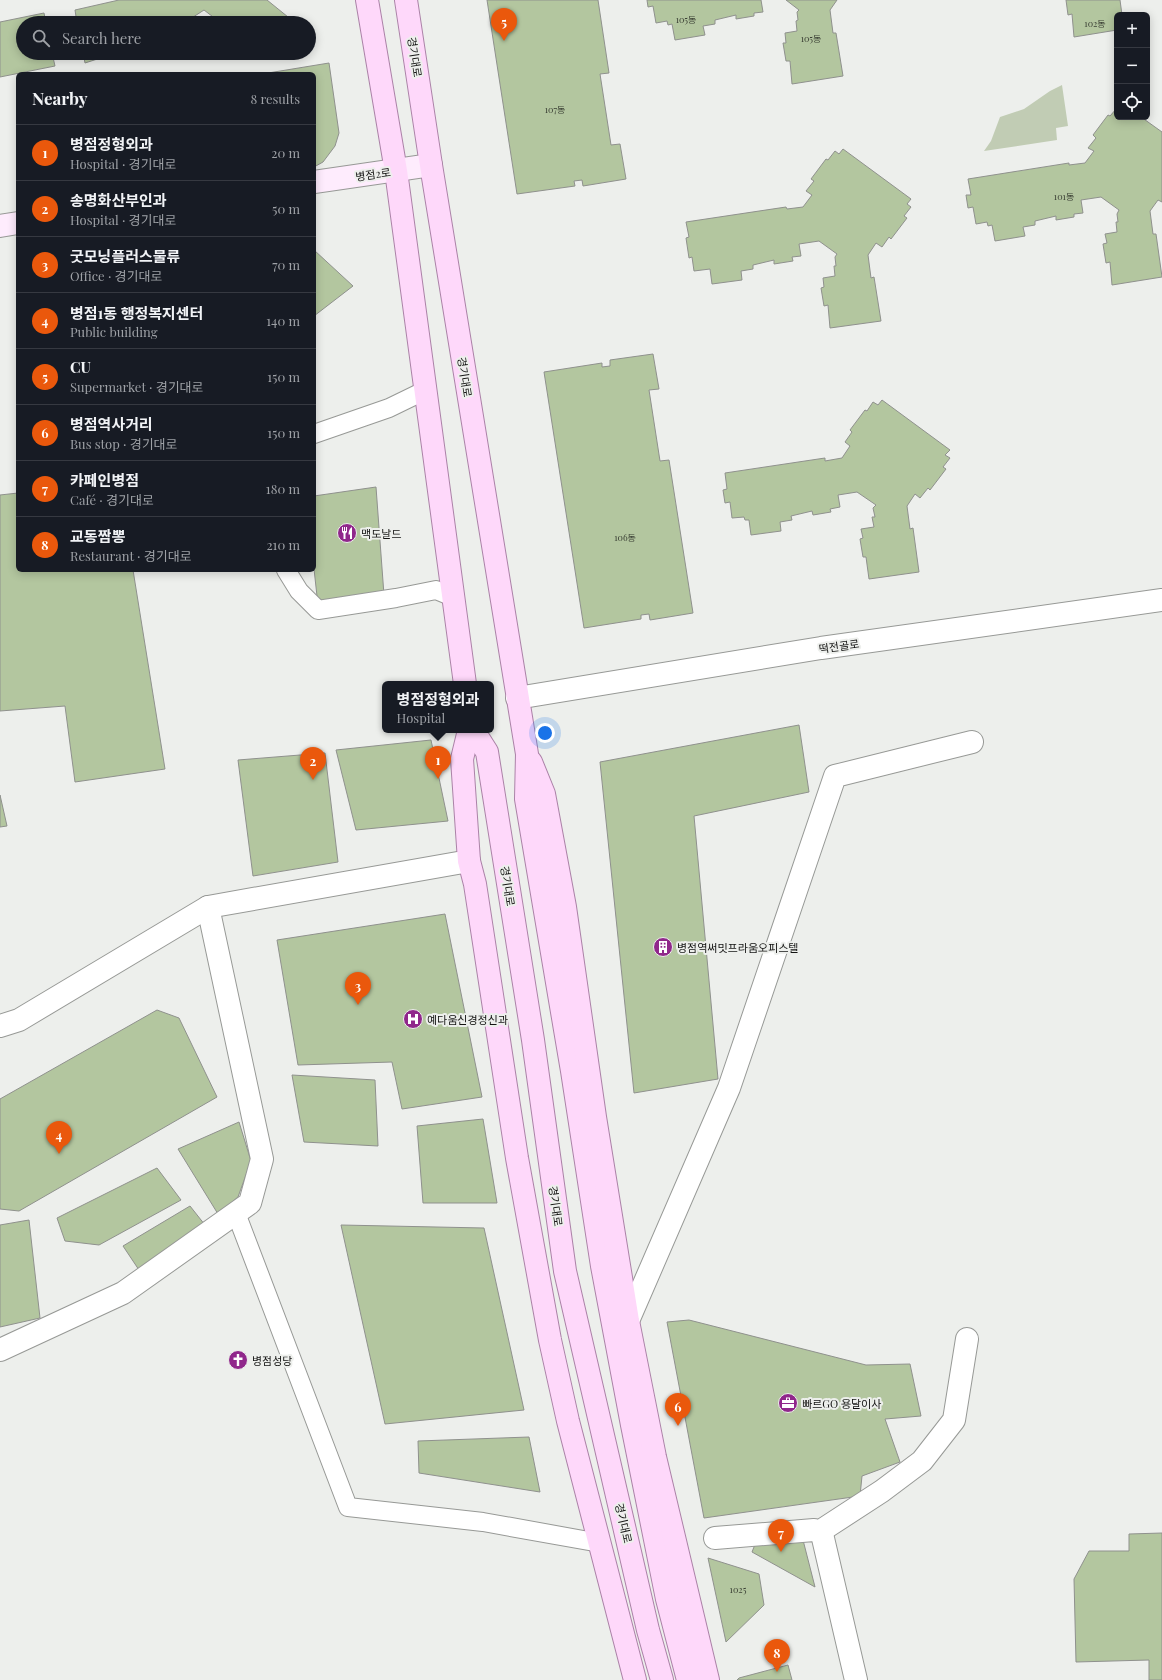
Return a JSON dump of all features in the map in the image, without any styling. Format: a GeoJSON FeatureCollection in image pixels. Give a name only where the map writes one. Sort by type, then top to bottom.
{"type":"FeatureCollection","features":[{"type":"Feature","properties":{"kind":"main road"},"geometry":{"type":"LineString","coordinates":[[367,0],[396,171],[465,681]]}},
{"type":"Feature","properties":{"kind":"main road","name":"경기대로"},"geometry":{"type":"LineString","coordinates":[[406,0],[431,166],[527,754],[526,798],[573,1078],[602,1266],[665,1591],[688,1680]]}},
{"type":"Feature","properties":{"kind":"main road"},"geometry":{"type":"LineString","coordinates":[[468,733],[462,760],[470,861],[475,884],[517,1158],[550,1340],[568,1420],[635,1680]]}},
{"type":"Feature","properties":{"kind":"main road","name":"경기대로"},"geometry":{"type":"LineString","coordinates":[[475,733],[486,752],[533,1040],[565,1271],[648,1630],[662,1680]]}},
{"type":"Feature","properties":{"kind":"main road","name":"경기대로"},"geometry":{"type":"LineString","coordinates":[[527,754],[544,794],[565,907],[595,1117],[628,1321],[655,1457],[708,1680]]}},
{"type":"Feature","properties":{"kind":"street","name":"병점2로"},"geometry":{"type":"LineString","coordinates":[[316,182],[431,166]]}},
{"type":"Feature","properties":{"kind":"street"},"geometry":{"type":"LineString","coordinates":[[0,226],[16,223]]}},
{"type":"Feature","properties":{"kind":"street","name":"떡전골로"},"geometry":{"type":"LineString","coordinates":[[517,698],[821,648],[1162,600]]}},
{"type":"Feature","properties":{"kind":"street"},"geometry":{"type":"LineString","coordinates":[[628,1321],[729,1088],[835,776],[972,742]]}},
{"type":"Feature","properties":{"kind":"street"},"geometry":{"type":"LineString","coordinates":[[0,1026],[19,1020],[208,907],[470,861]]}},
{"type":"Feature","properties":{"kind":"street"},"geometry":{"type":"LineString","coordinates":[[0,1350],[123,1293],[250,1203],[262,1160],[208,907]]}},
{"type":"Feature","properties":{"kind":"street"},"geometry":{"type":"LineString","coordinates":[[819,1532],[882,1491],[922,1461],[954,1420],[967,1339]]}},
{"type":"Feature","properties":{"kind":"street"},"geometry":{"type":"LineString","coordinates":[[715,1538],[814,1530],[822,1534],[856,1680]]}},
{"type":"Feature","properties":{"kind":"lane"},"geometry":{"type":"LineString","coordinates":[[316,433],[389,408],[426,390]]}},
{"type":"Feature","properties":{"kind":"lane"},"geometry":{"type":"LineString","coordinates":[[287,572],[299,590],[318,610],[396,598],[436,590],[453,597]]}},
{"type":"Feature","properties":{"kind":"lane"},"geometry":{"type":"LineString","coordinates":[[236,1213],[348,1506],[483,1522],[600,1543]]}},
{"type":"Feature","properties":{"kind":"green space"},"geometry":{"type":"Polygon","coordinates":[[[1062,85],[1068,126],[1056,128],[1057,140],[984,151],[991,141],[1000,117],[1024,109],[1050,91],[1062,85]]]}},
{"type":"Feature","properties":{"kind":"building"},"geometry":{"type":"Polygon","coordinates":[[[119,0],[267,0],[287,16],[212,16],[204,10],[195,16],[76,16],[75,10],[119,0]]]}},
{"type":"Feature","properties":{"kind":"building"},"geometry":{"type":"Polygon","coordinates":[[[487,0],[598,0],[609,73],[600,74],[611,145],[620,144],[626,179],[583,186],[582,180],[574,181],[575,186],[517,194],[487,0]]]}},
{"type":"Feature","properties":{"kind":"building"},"geometry":{"type":"Polygon","coordinates":[[[647,0],[761,0],[763,12],[754,13],[754,16],[736,19],[736,15],[715,20],[715,24],[703,26],[705,35],[675,40],[672,24],[668,25],[667,21],[656,23],[653,6],[648,7],[647,0]]]}},
{"type":"Feature","properties":{"kind":"building"},"geometry":{"type":"Polygon","coordinates":[[[786,0],[837,0],[830,10],[833,33],[836,33],[843,76],[792,84],[790,61],[786,61],[783,43],[786,43],[785,33],[797,31],[796,21],[798,20],[797,12],[799,10],[786,0]]]}},
{"type":"Feature","properties":{"kind":"building"},"geometry":{"type":"Polygon","coordinates":[[[1066,0],[1120,0],[1122,12],[1114,12],[1114,30],[1074,37],[1072,14],[1068,15],[1066,0]]]}},
{"type":"Feature","properties":{"kind":"building"},"geometry":{"type":"Polygon","coordinates":[[[44,13],[45,16],[29,16],[44,13]]]}},
{"type":"Feature","properties":{"kind":"building"},"geometry":{"type":"Polygon","coordinates":[[[16,19],[16,60],[54,60],[55,66],[25,72],[16,72],[16,74],[0,77],[0,22],[16,19]]]}},
{"type":"Feature","properties":{"kind":"building"},"geometry":{"type":"Polygon","coordinates":[[[84,60],[94,60],[85,63],[84,60]]]}},
{"type":"Feature","properties":{"kind":"building"},"geometry":{"type":"Polygon","coordinates":[[[329,63],[339,133],[335,146],[323,162],[316,166],[316,72],[274,72],[329,63]]]}},
{"type":"Feature","properties":{"kind":"building"},"geometry":{"type":"Polygon","coordinates":[[[1114,111],[1114,120],[1145,120],[1162,132],[1162,202],[1158,200],[1150,211],[1153,234],[1156,234],[1162,277],[1112,285],[1110,262],[1106,263],[1103,244],[1107,243],[1105,234],[1117,232],[1116,222],[1118,222],[1117,214],[1119,210],[1101,197],[1081,200],[1083,213],[1074,214],[1074,217],[1056,220],[1056,216],[1035,221],[1035,225],[1023,227],[1025,236],[995,241],[992,225],[988,226],[987,222],[976,224],[973,207],[968,208],[966,195],[971,195],[968,179],[1069,163],[1069,165],[1085,163],[1094,151],[1088,148],[1096,138],[1093,135],[1108,115],[1110,116],[1114,111]]]}},
{"type":"Feature","properties":{"kind":"building"},"geometry":{"type":"Polygon","coordinates":[[[843,149],[911,199],[907,204],[911,207],[904,216],[907,218],[891,239],[889,237],[882,247],[876,243],[868,255],[871,278],[874,277],[881,321],[830,328],[828,305],[824,306],[821,288],[824,287],[823,278],[835,276],[834,266],[836,266],[835,257],[837,254],[819,241],[799,244],[801,256],[792,257],[793,261],[774,264],[774,260],[753,265],[753,269],[741,271],[742,280],[712,284],[710,269],[694,271],[692,257],[689,258],[686,238],[689,237],[686,222],[786,207],[787,209],[803,207],[812,195],[806,191],[814,181],[811,179],[826,159],[828,160],[835,151],[839,154],[843,149]]]}},
{"type":"Feature","properties":{"kind":"building"},"geometry":{"type":"Polygon","coordinates":[[[316,252],[353,286],[316,314],[316,252]]]}},
{"type":"Feature","properties":{"kind":"building"},"geometry":{"type":"Polygon","coordinates":[[[653,354],[659,389],[649,390],[660,461],[669,460],[693,613],[650,620],[649,614],[641,615],[641,619],[584,628],[544,372],[602,363],[602,367],[610,366],[610,360],[653,354]]]}},
{"type":"Feature","properties":{"kind":"building"},"geometry":{"type":"Polygon","coordinates":[[[882,400],[950,450],[945,455],[950,458],[943,467],[946,469],[930,490],[928,488],[920,498],[915,494],[907,506],[910,529],[913,528],[919,572],[869,579],[866,557],[863,557],[860,539],[863,538],[861,529],[874,527],[872,517],[875,517],[873,508],[876,505],[857,492],[838,495],[840,507],[830,509],[831,512],[813,515],[812,511],[791,516],[792,520],[780,522],[781,531],[751,535],[749,520],[745,520],[744,517],[732,518],[730,502],[725,503],[723,490],[727,489],[725,473],[825,458],[825,461],[842,458],[850,446],[845,442],[852,432],[850,430],[873,402],[878,405],[882,400]]]}},
{"type":"Feature","properties":{"kind":"building","name":"맥도날드"},"geometry":{"type":"Polygon","coordinates":[[[376,487],[384,595],[318,605],[314,572],[316,572],[316,496],[376,487]]]}},
{"type":"Feature","properties":{"kind":"building"},"geometry":{"type":"Polygon","coordinates":[[[16,493],[16,572],[133,572],[165,769],[75,782],[65,706],[0,711],[0,495],[16,493]]]}},
{"type":"Feature","properties":{"kind":"building","name":"병점역써밋프라움오피스텔"},"geometry":{"type":"Polygon","coordinates":[[[799,725],[809,792],[694,816],[718,1079],[634,1093],[600,762],[799,725]]]}},
{"type":"Feature","properties":{"kind":"building"},"geometry":{"type":"Polygon","coordinates":[[[431,740],[448,821],[356,830],[336,750],[431,740]]]}},
{"type":"Feature","properties":{"kind":"building"},"geometry":{"type":"Polygon","coordinates":[[[325,753],[338,862],[253,876],[238,760],[325,753]]]}},
{"type":"Feature","properties":{"kind":"building"},"geometry":{"type":"Polygon","coordinates":[[[0,795],[7,826],[0,827],[0,795]]]}},
{"type":"Feature","properties":{"kind":"building"},"geometry":{"type":"Polygon","coordinates":[[[445,914],[482,1097],[402,1109],[392,1062],[298,1065],[277,940],[445,914]]]}},
{"type":"Feature","properties":{"kind":"building"},"geometry":{"type":"Polygon","coordinates":[[[157,1010],[179,1018],[217,1097],[19,1211],[0,1209],[0,1099],[157,1010]]]}},
{"type":"Feature","properties":{"kind":"building"},"geometry":{"type":"Polygon","coordinates":[[[292,1075],[375,1080],[378,1146],[304,1142],[292,1075]]]}},
{"type":"Feature","properties":{"kind":"building"},"geometry":{"type":"Polygon","coordinates":[[[483,1119],[497,1203],[423,1203],[417,1126],[483,1119]]]}},
{"type":"Feature","properties":{"kind":"building"},"geometry":{"type":"Polygon","coordinates":[[[239,1122],[251,1161],[238,1197],[218,1214],[178,1149],[239,1122]]]}},
{"type":"Feature","properties":{"kind":"building"},"geometry":{"type":"Polygon","coordinates":[[[157,1168],[181,1200],[99,1245],[65,1241],[57,1218],[157,1168]]]}},
{"type":"Feature","properties":{"kind":"building"},"geometry":{"type":"Polygon","coordinates":[[[190,1206],[205,1225],[139,1270],[123,1246],[190,1206]]]}},
{"type":"Feature","properties":{"kind":"building"},"geometry":{"type":"Polygon","coordinates":[[[29,1220],[40,1318],[0,1327],[0,1225],[29,1220]]]}},
{"type":"Feature","properties":{"kind":"building"},"geometry":{"type":"Polygon","coordinates":[[[341,1225],[484,1228],[524,1410],[385,1424],[341,1225]]]}},
{"type":"Feature","properties":{"kind":"building"},"geometry":{"type":"Polygon","coordinates":[[[689,1320],[866,1365],[910,1364],[921,1416],[885,1419],[900,1462],[862,1476],[860,1496],[704,1518],[667,1322],[689,1320]]]}},
{"type":"Feature","properties":{"kind":"building"},"geometry":{"type":"Polygon","coordinates":[[[529,1437],[540,1492],[419,1473],[418,1441],[529,1437]]]}},
{"type":"Feature","properties":{"kind":"building"},"geometry":{"type":"Polygon","coordinates":[[[1162,1533],[1162,1680],[1149,1680],[1149,1660],[1076,1662],[1074,1579],[1089,1551],[1129,1551],[1129,1534],[1162,1533]]]}},
{"type":"Feature","properties":{"kind":"building"},"geometry":{"type":"Polygon","coordinates":[[[803,1540],[815,1587],[752,1552],[756,1542],[803,1540]]]}},
{"type":"Feature","properties":{"kind":"building"},"geometry":{"type":"Polygon","coordinates":[[[708,1558],[759,1574],[764,1605],[726,1642],[708,1558]]]}},
{"type":"Feature","properties":{"kind":"building"},"geometry":{"type":"Polygon","coordinates":[[[788,1665],[792,1680],[737,1680],[739,1678],[788,1665]]]}},
{"type":"Feature","properties":{"kind":"place","name":"CU"},"geometry":{"type":"Point","coordinates":[504,41]}},
{"type":"Feature","properties":{"kind":"place","name":"맥도날드"},"geometry":{"type":"Point","coordinates":[347,533]}},
{"type":"Feature","properties":{"kind":"place","name":"병점정형외과"},"geometry":{"type":"Point","coordinates":[438,779]}},
{"type":"Feature","properties":{"kind":"place","name":"송명화산부인과"},"geometry":{"type":"Point","coordinates":[313,780]}},
{"type":"Feature","properties":{"kind":"place","name":"병점역써밋프라움오피스텔"},"geometry":{"type":"Point","coordinates":[663,947]}},
{"type":"Feature","properties":{"kind":"place","name":"굿모닝플러스물류"},"geometry":{"type":"Point","coordinates":[358,1005]}},
{"type":"Feature","properties":{"kind":"place","name":"예다움신경정신과"},"geometry":{"type":"Point","coordinates":[413,1019]}},
{"type":"Feature","properties":{"kind":"place","name":"병점1동 행정복지센터"},"geometry":{"type":"Point","coordinates":[59,1154]}},
{"type":"Feature","properties":{"kind":"place","name":"병점성당"},"geometry":{"type":"Point","coordinates":[238,1360]}},
{"type":"Feature","properties":{"kind":"place","name":"빠르GO 용달이사"},"geometry":{"type":"Point","coordinates":[788,1403]}},
{"type":"Feature","properties":{"kind":"place","name":"병점역사거리"},"geometry":{"type":"Point","coordinates":[678,1426]}},
{"type":"Feature","properties":{"kind":"place","name":"카페인병점"},"geometry":{"type":"Point","coordinates":[781,1552]}},
{"type":"Feature","properties":{"kind":"place","name":"교동짬뽕"},"geometry":{"type":"Point","coordinates":[777,1672]}}]}
